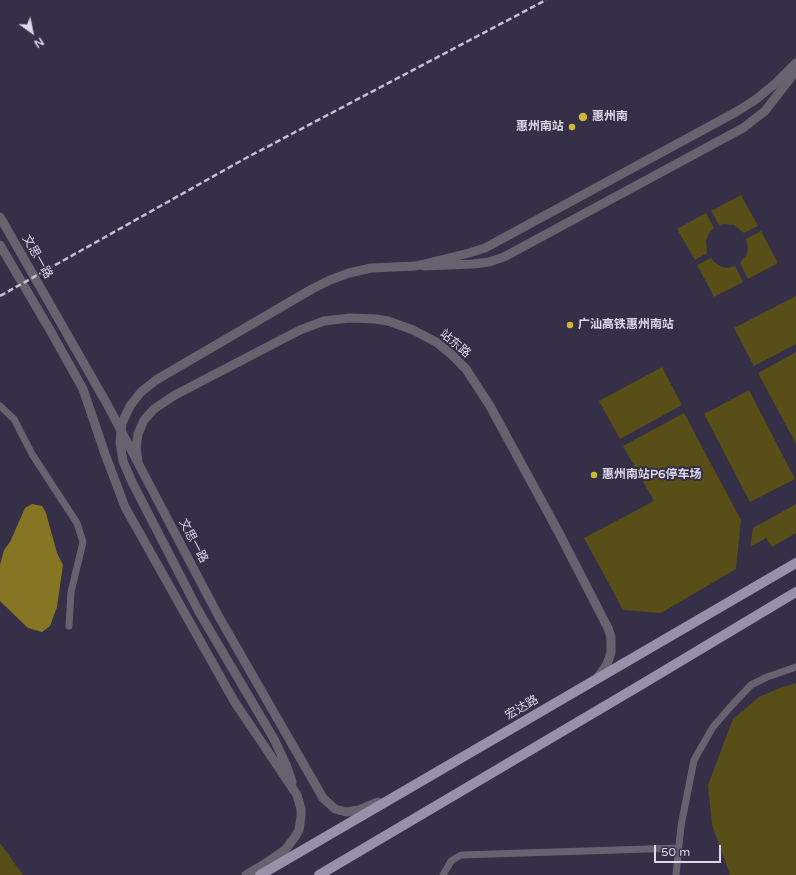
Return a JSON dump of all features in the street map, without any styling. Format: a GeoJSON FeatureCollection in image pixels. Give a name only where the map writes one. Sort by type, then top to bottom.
{"type":"FeatureCollection","features":[{"type":"Feature","properties":{"kind":"main road","name":"宏达路"},"geometry":{"type":"LineString","coordinates":[[260,875],[796,564]]}},
{"type":"Feature","properties":{"kind":"main road"},"geometry":{"type":"LineString","coordinates":[[319,875],[796,592]]}},
{"type":"Feature","properties":{"kind":"street"},"geometry":{"type":"LineString","coordinates":[[416,266],[485,248],[736,112],[755,100],[771,87],[796,63]]}},
{"type":"Feature","properties":{"kind":"street"},"geometry":{"type":"LineString","coordinates":[[246,875],[263,866],[285,850],[295,837],[301,823],[301,809],[287,767],[274,738],[199,612],[132,482],[123,461],[120,447],[122,423],[130,406],[141,392],[156,380],[330,280],[349,273],[371,268],[473,264],[489,262],[504,257],[743,128],[765,111],[796,71]]}},
{"type":"Feature","properties":{"kind":"street","name":"文思一路"},"geometry":{"type":"LineString","coordinates":[[0,217],[108,404],[219,617],[323,798],[335,809],[353,812],[403,792]]}},
{"type":"Feature","properties":{"kind":"street"},"geometry":{"type":"LineString","coordinates":[[0,245],[83,389],[125,507],[234,701],[278,768],[294,788]]}},
{"type":"Feature","properties":{"kind":"street","name":"站东路"},"geometry":{"type":"LineString","coordinates":[[138,461],[136,448],[138,434],[144,420],[154,409],[176,395],[300,330],[324,321],[350,318],[382,320],[413,330],[436,342],[457,359],[466,369],[490,406],[560,533],[608,628],[612,644],[609,659],[602,673],[590,683]]}},
{"type":"Feature","properties":{"kind":"street"},"geometry":{"type":"LineString","coordinates":[[0,406],[14,419],[32,454],[77,523],[83,542],[71,592],[69,626]]}},
{"type":"Feature","properties":{"kind":"street"},"geometry":{"type":"LineString","coordinates":[[676,875],[681,826],[694,760],[713,727],[732,704],[751,685],[796,667]]}},
{"type":"Feature","properties":{"kind":"street"},"geometry":{"type":"LineString","coordinates":[[443,875],[451,861],[461,855],[679,848]]}},
{"type":"Feature","properties":{"kind":"shaded area"},"geometry":{"type":"Polygon","coordinates":[[[741,195],[758,226],[744,233],[734,225],[719,225],[711,211],[741,195]]]}},
{"type":"Feature","properties":{"kind":"shaded area"},"geometry":{"type":"Polygon","coordinates":[[[706,213],[714,228],[709,233],[706,241],[707,253],[695,260],[677,229],[706,213]]]}},
{"type":"Feature","properties":{"kind":"shaded area"},"geometry":{"type":"Polygon","coordinates":[[[761,231],[778,263],[748,279],[740,263],[746,255],[748,249],[746,239],[761,231]]]}},
{"type":"Feature","properties":{"kind":"shaded area"},"geometry":{"type":"Polygon","coordinates":[[[711,258],[722,267],[727,268],[735,266],[743,282],[714,297],[697,265],[711,258]]]}},
{"type":"Feature","properties":{"kind":"shaded area"},"geometry":{"type":"Polygon","coordinates":[[[796,296],[796,344],[754,366],[734,328],[796,296]]]}},
{"type":"Feature","properties":{"kind":"shaded area"},"geometry":{"type":"Polygon","coordinates":[[[796,352],[796,444],[758,373],[796,352]]]}},
{"type":"Feature","properties":{"kind":"shaded area"},"geometry":{"type":"Polygon","coordinates":[[[662,367],[682,405],[620,439],[599,401],[662,367]]]}},
{"type":"Feature","properties":{"kind":"shaded area"},"geometry":{"type":"Polygon","coordinates":[[[749,390],[795,479],[750,502],[704,414],[749,390]]]}},
{"type":"Feature","properties":{"kind":"shaded area"},"geometry":{"type":"Polygon","coordinates":[[[684,413],[741,520],[736,569],[661,613],[623,610],[584,538],[654,501],[623,446],[684,413]]]}},
{"type":"Feature","properties":{"kind":"shaded area"},"geometry":{"type":"Polygon","coordinates":[[[32,504],[42,506],[46,513],[57,553],[63,565],[57,607],[50,626],[42,632],[28,628],[0,601],[0,565],[4,550],[10,542],[25,508],[32,504]]]}},
{"type":"Feature","properties":{"kind":"shaded area"},"geometry":{"type":"Polygon","coordinates":[[[796,504],[796,533],[772,547],[766,538],[750,547],[753,528],[796,504]]]}},
{"type":"Feature","properties":{"kind":"shaded area"},"geometry":{"type":"Polygon","coordinates":[[[796,683],[796,875],[730,875],[712,825],[708,785],[733,719],[759,697],[796,683]]]}},
{"type":"Feature","properties":{"kind":"shaded area"},"geometry":{"type":"Polygon","coordinates":[[[0,843],[23,875],[0,875],[0,843]]]}},
{"type":"Feature","properties":{"kind":"railway"},"geometry":{"type":"LineString","coordinates":[[0,296],[246,158],[546,0]]}},
{"type":"Feature","properties":{"kind":"place","name":"惠州南"},"geometry":{"type":"Point","coordinates":[583,117]}},
{"type":"Feature","properties":{"kind":"place","name":"惠州南站"},"geometry":{"type":"Point","coordinates":[572,127]}},
{"type":"Feature","properties":{"kind":"place","name":"广汕高铁惠州南站"},"geometry":{"type":"Point","coordinates":[570,325]}},
{"type":"Feature","properties":{"kind":"place","name":"惠州南站P6停车场"},"geometry":{"type":"Point","coordinates":[594,475]}}]}
